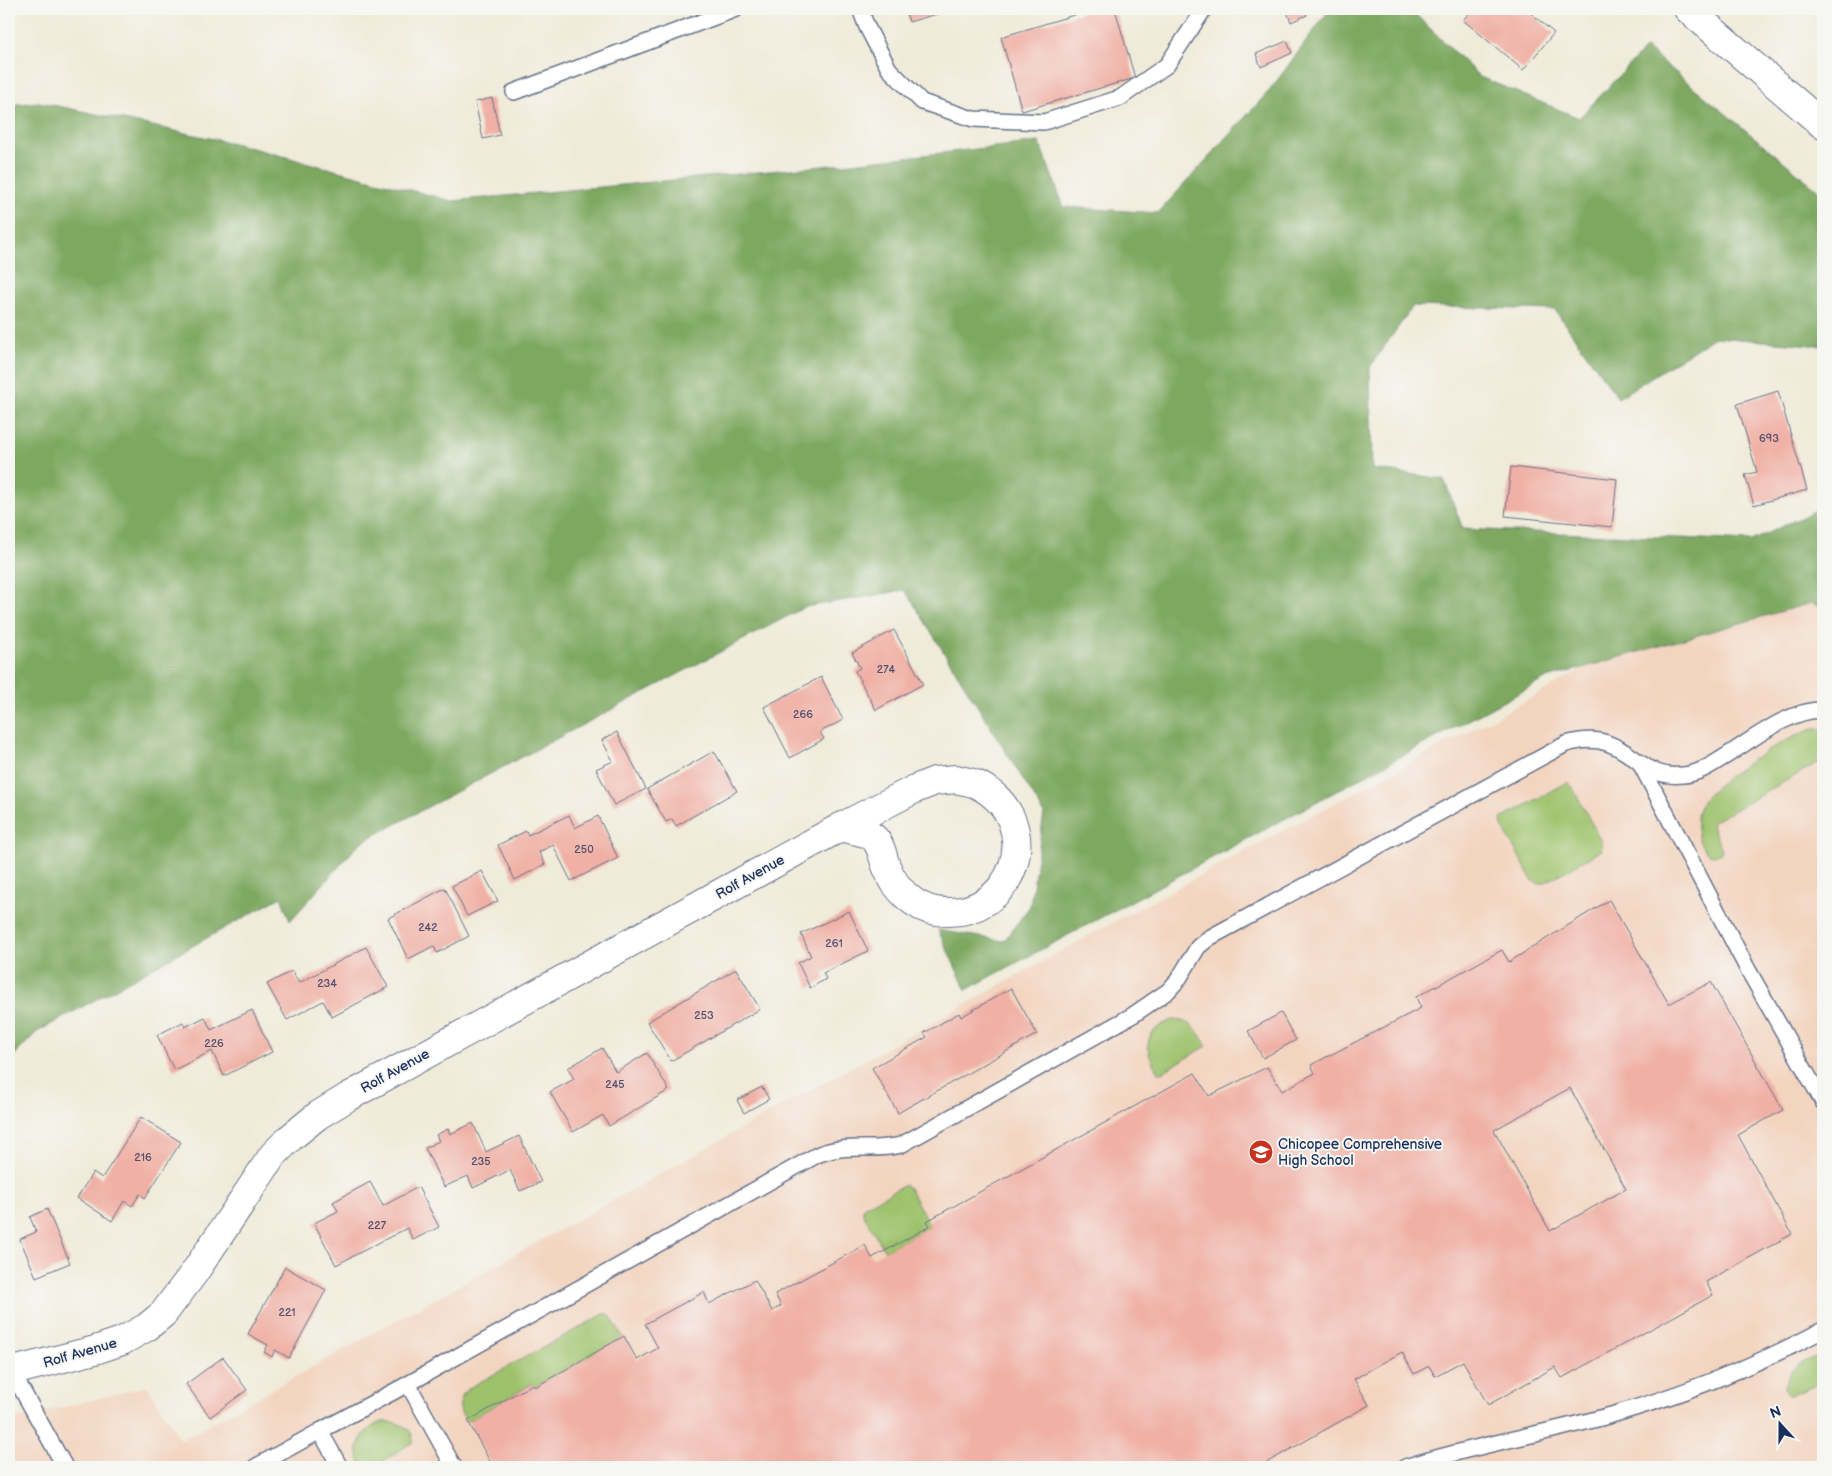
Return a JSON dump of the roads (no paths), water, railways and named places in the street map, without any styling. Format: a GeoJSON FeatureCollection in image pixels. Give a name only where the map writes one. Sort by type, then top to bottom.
{"type":"FeatureCollection","features":[{"type":"Feature","properties":{"kind":"street"},"geometry":{"type":"LineString","coordinates":[[1688,9],[1823,125]]}},
{"type":"Feature","properties":{"kind":"street","name":"Rolf Avenue"},"geometry":{"type":"LineString","coordinates":[[10,1372],[104,1347],[122,1341],[148,1327],[163,1314],[194,1273],[274,1155],[290,1138],[317,1116],[435,1049],[841,827],[935,781],[956,779],[977,785],[996,797],[1009,814],[1016,835],[1016,856],[1009,877],[996,895],[978,907],[956,912],[934,911],[914,902],[897,888],[887,868],[883,850],[871,835],[841,827]]}},
{"type":"Feature","properties":{"kind":"lane"},"geometry":{"type":"LineString","coordinates":[[514,92],[736,9]]}},
{"type":"Feature","properties":{"kind":"lane"},"geometry":{"type":"LineString","coordinates":[[860,9],[867,27],[889,69],[922,102],[973,119],[1044,122],[1120,98],[1167,65],[1204,9]]}},
{"type":"Feature","properties":{"kind":"lane"},"geometry":{"type":"LineString","coordinates":[[255,1467],[408,1384],[635,1255],[817,1155],[839,1148],[885,1148],[902,1145],[1156,1001],[1178,980],[1198,947],[1210,938],[1553,750],[1579,740],[1594,740],[1619,748],[1651,771],[1662,774],[1683,775],[1693,773],[1713,764],[1786,718],[1803,712],[1823,710]]}},
{"type":"Feature","properties":{"kind":"lane"},"geometry":{"type":"LineString","coordinates":[[1640,763],[1747,968],[1823,1102]]}},
{"type":"Feature","properties":{"kind":"lane"},"geometry":{"type":"LineString","coordinates":[[1405,1467],[1453,1453],[1616,1414],[1727,1375],[1794,1346],[1823,1330]]}},
{"type":"Feature","properties":{"kind":"lane"},"geometry":{"type":"LineString","coordinates":[[10,1372],[65,1467]]}},
{"type":"Feature","properties":{"kind":"lane"},"geometry":{"type":"LineString","coordinates":[[408,1384],[454,1467]]}},
{"type":"Feature","properties":{"kind":"lane"},"geometry":{"type":"LineString","coordinates":[[320,1431],[340,1467]]}},
{"type":"Feature","properties":{"kind":"place","name":"Chicopee Comprehensive High School"},"geometry":{"type":"Point","coordinates":[1261,1152]}}]}
